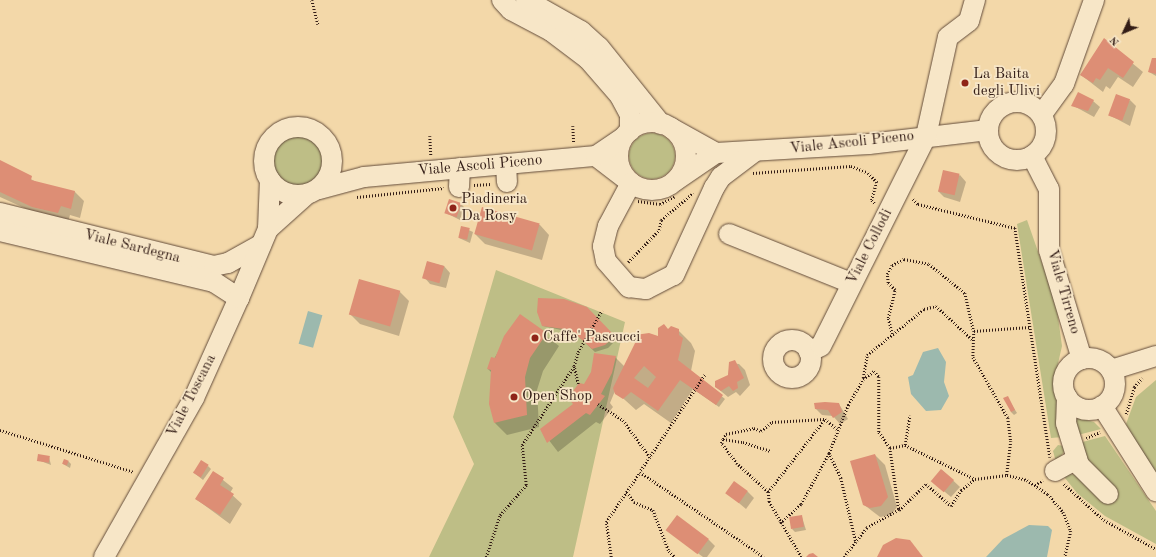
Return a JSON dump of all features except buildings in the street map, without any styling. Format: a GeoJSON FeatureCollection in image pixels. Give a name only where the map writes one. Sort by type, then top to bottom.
{"type":"FeatureCollection","features":[{"type":"Feature","properties":{"kind":"street"},"geometry":{"type":"LineString","coordinates":[[502,0],[512,10],[558,35],[588,59],[620,96],[630,115],[627,134],[619,147],[620,167],[628,189],[602,246],[606,261],[616,276],[629,287],[646,289],[674,275],[707,187],[754,152]]}},
{"type":"Feature","properties":{"kind":"street"},"geometry":{"type":"LineString","coordinates":[[526,0],[580,31],[599,47],[666,126],[681,140],[686,156],[684,166],[674,189]]}},
{"type":"Feature","properties":{"kind":"street","name":"Viale Collodi"},"geometry":{"type":"LineString","coordinates":[[809,352],[821,346],[926,136],[948,37],[969,21],[975,0]]}},
{"type":"Feature","properties":{"kind":"street"},"geometry":{"type":"LineString","coordinates":[[1042,114],[1064,84],[1094,0]]}},
{"type":"Feature","properties":{"kind":"street"},"geometry":{"type":"LineString","coordinates":[[1009,103],[1027,103],[1042,114],[1047,132],[1042,146],[1032,156],[1015,160],[999,154],[988,130],[994,113],[1009,103]]}},
{"type":"Feature","properties":{"kind":"street"},"geometry":{"type":"LineString","coordinates":[[596,156],[628,189],[652,190],[674,189],[716,153],[666,126],[644,123],[627,134]]}},
{"type":"Feature","properties":{"kind":"street"},"geometry":{"type":"LineString","coordinates":[[332,155],[330,174],[313,191],[286,193],[270,180],[265,163],[269,145],[290,129],[310,130],[320,136],[332,155],[364,177]]}},
{"type":"Feature","properties":{"kind":"street","name":"Viale Ascoli Piceno"},"geometry":{"type":"LineString","coordinates":[[716,153],[754,152],[869,144],[926,136],[988,130]]}},
{"type":"Feature","properties":{"kind":"street","name":"Viale Ascoli Piceno"},"geometry":{"type":"LineString","coordinates":[[313,191],[364,177],[460,178],[507,173],[596,156],[627,134]]}},
{"type":"Feature","properties":{"kind":"street","name":"Viale Tirreno"},"geometry":{"type":"LineString","coordinates":[[1032,156],[1049,188],[1049,250],[1082,358]]}},
{"type":"Feature","properties":{"kind":"street","name":"Viale Toscana"},"geometry":{"type":"LineString","coordinates":[[104,557],[194,398],[239,298],[264,237],[270,180]]}},
{"type":"Feature","properties":{"kind":"street","name":"Viale Toscana"},"geometry":{"type":"LineString","coordinates":[[264,237],[313,191]]}},
{"type":"Feature","properties":{"kind":"street","name":"Viale Sardegna"},"geometry":{"type":"LineString","coordinates":[[0,213],[214,266],[228,263],[264,237]]}},
{"type":"Feature","properties":{"kind":"street","name":"Viale Sardegna"},"geometry":{"type":"LineString","coordinates":[[0,231],[214,282],[239,298]]}},
{"type":"Feature","properties":{"kind":"street"},"geometry":{"type":"LineString","coordinates":[[726,241],[848,290]]}},
{"type":"Feature","properties":{"kind":"street"},"geometry":{"type":"LineString","coordinates":[[1110,370],[1156,356]]}},
{"type":"Feature","properties":{"kind":"street"},"geometry":{"type":"LineString","coordinates":[[1067,397],[1079,408],[1102,406],[1113,393],[1110,370],[1098,360],[1082,358],[1064,374],[1067,397],[1066,423],[1077,459],[1108,494]]}},
{"type":"Feature","properties":{"kind":"street"},"geometry":{"type":"LineString","coordinates":[[1102,406],[1156,491]]}},
{"type":"Feature","properties":{"kind":"street"},"geometry":{"type":"LineString","coordinates":[[1055,471],[1077,459]]}},
{"type":"Feature","properties":{"kind":"path"},"geometry":{"type":"LineString","coordinates":[[312,0],[318,24]]}},
{"type":"Feature","properties":{"kind":"path"},"geometry":{"type":"LineString","coordinates":[[749,173],[851,166],[868,173],[877,182],[873,204],[880,197]]}},
{"type":"Feature","properties":{"kind":"path"},"geometry":{"type":"LineString","coordinates":[[354,197],[460,178],[507,173]]}},
{"type":"Feature","properties":{"kind":"path"},"geometry":{"type":"LineString","coordinates":[[900,186],[918,204],[1015,228],[1048,441],[1055,471],[1081,503],[1156,549]]}},
{"type":"Feature","properties":{"kind":"path"},"geometry":{"type":"LineString","coordinates":[[616,276],[659,230],[661,220],[707,187]]}},
{"type":"Feature","properties":{"kind":"path"},"geometry":{"type":"LineString","coordinates":[[628,189],[660,204],[674,189]]}},
{"type":"Feature","properties":{"kind":"path"},"geometry":{"type":"LineString","coordinates":[[892,334],[888,318],[895,290],[888,283],[887,274],[892,265],[904,259],[929,264],[965,293],[974,331],[973,357],[1008,418],[1012,441],[1007,475]]}},
{"type":"Feature","properties":{"kind":"path"},"geometry":{"type":"LineString","coordinates":[[780,523],[801,504],[829,453],[838,430],[863,379],[867,355],[924,309],[936,306],[974,340]]}},
{"type":"Feature","properties":{"kind":"path"},"geometry":{"type":"LineString","coordinates":[[486,557],[500,515],[526,485],[522,445],[574,366],[602,310]]}},
{"type":"Feature","properties":{"kind":"path"},"geometry":{"type":"LineString","coordinates":[[974,331],[1030,327]]}},
{"type":"Feature","properties":{"kind":"path"},"geometry":{"type":"LineString","coordinates":[[574,366],[578,384]]}},
{"type":"Feature","properties":{"kind":"path"},"geometry":{"type":"LineString","coordinates":[[863,379],[874,372],[879,377],[879,432],[890,448],[899,510]]}},
{"type":"Feature","properties":{"kind":"path"},"geometry":{"type":"LineString","coordinates":[[611,557],[606,522],[705,375]]}},
{"type":"Feature","properties":{"kind":"path"},"geometry":{"type":"LineString","coordinates":[[598,404],[623,420],[650,456]]}},
{"type":"Feature","properties":{"kind":"path"},"geometry":{"type":"LineString","coordinates":[[905,445],[910,415]]}},
{"type":"Feature","properties":{"kind":"path"},"geometry":{"type":"LineString","coordinates":[[801,557],[780,523],[768,492],[737,464],[721,443],[726,434],[733,436],[754,428],[761,431],[772,422],[825,419],[838,430]]}},
{"type":"Feature","properties":{"kind":"path"},"geometry":{"type":"LineString","coordinates":[[768,492],[770,487],[825,419]]}},
{"type":"Feature","properties":{"kind":"path"},"geometry":{"type":"LineString","coordinates":[[0,430],[149,477]]}},
{"type":"Feature","properties":{"kind":"path"},"geometry":{"type":"LineString","coordinates":[[724,440],[743,442],[771,451]]}},
{"type":"Feature","properties":{"kind":"path"},"geometry":{"type":"LineString","coordinates":[[890,448],[905,445],[975,479]]}},
{"type":"Feature","properties":{"kind":"path"},"geometry":{"type":"LineString","coordinates":[[829,453],[841,478],[856,542]]}},
{"type":"Feature","properties":{"kind":"path"},"geometry":{"type":"LineString","coordinates":[[640,472],[764,557]]}},
{"type":"Feature","properties":{"kind":"path"},"geometry":{"type":"LineString","coordinates":[[844,557],[867,528],[899,510],[926,484],[951,506],[961,490],[975,479],[1007,475],[1028,480],[1048,494],[1064,512],[1071,531],[1065,557]]}},
{"type":"Feature","properties":{"kind":"path"},"geometry":{"type":"LineString","coordinates":[[627,492],[634,502],[653,510],[669,551],[675,557]]}},
{"type":"Feature","properties":{"kind":"green space"},"geometry":{"type":"Polygon","coordinates":[[[292,133],[304,133],[314,137],[322,145],[326,155],[326,167],[322,177],[314,185],[304,189],[292,189],[282,185],[274,177],[270,167],[270,155],[274,145],[282,137],[292,133]]]}},
{"type":"Feature","properties":{"kind":"green space"},"geometry":{"type":"Polygon","coordinates":[[[652,133],[665,137],[671,143],[675,156],[671,169],[665,175],[652,179],[639,175],[633,169],[629,156],[633,143],[639,137],[652,133]]]}},
{"type":"Feature","properties":{"kind":"green space"},"geometry":{"type":"Polygon","coordinates":[[[1027,220],[1056,303],[1062,346],[1054,381],[1063,437],[1051,438],[1017,224],[1027,220]]]}},
{"type":"Feature","properties":{"kind":"green space"},"geometry":{"type":"Polygon","coordinates":[[[496,270],[625,322],[573,557],[429,557],[474,464],[453,417],[496,270]]]}},
{"type":"Feature","properties":{"kind":"green space"},"geometry":{"type":"Polygon","coordinates":[[[1156,380],[1156,476],[1126,424],[1136,397],[1156,380]]]}},
{"type":"Feature","properties":{"kind":"green space"},"geometry":{"type":"Polygon","coordinates":[[[1079,418],[1094,422],[1101,429],[1074,436],[1075,420],[1079,418]]]}},
{"type":"Feature","properties":{"kind":"green space"},"geometry":{"type":"Polygon","coordinates":[[[1105,436],[1156,511],[1156,544],[1105,516],[1077,493],[1061,473],[1077,475],[1083,461],[1075,444],[1105,436]]]}},
{"type":"Feature","properties":{"kind":"green space"},"geometry":{"type":"Polygon","coordinates":[[[1058,445],[1064,446],[1064,452],[1056,462],[1053,451],[1058,445]]]}},
{"type":"Feature","properties":{"kind":"shaded area"},"geometry":{"type":"Polygon","coordinates":[[[308,311],[322,315],[313,348],[299,344],[308,311]]]}},
{"type":"Feature","properties":{"kind":"shaded area"},"geometry":{"type":"Polygon","coordinates":[[[938,348],[946,362],[944,382],[949,396],[941,410],[926,411],[911,394],[908,377],[913,375],[923,352],[938,348]]]}},
{"type":"Feature","properties":{"kind":"shaded area"},"geometry":{"type":"Polygon","coordinates":[[[1029,525],[1048,526],[1052,530],[1047,557],[986,557],[1003,539],[1029,525]]]}},
{"type":"Feature","properties":{"kind":"place","name":"La Baita degli Ulivi"},"geometry":{"type":"Point","coordinates":[965,83]}},
{"type":"Feature","properties":{"kind":"place","name":"Piadineria Da Rosy"},"geometry":{"type":"Point","coordinates":[453,208]}},
{"type":"Feature","properties":{"kind":"place","name":"Caffe' Pascucci"},"geometry":{"type":"Point","coordinates":[535,338]}},
{"type":"Feature","properties":{"kind":"place","name":"Open Shop"},"geometry":{"type":"Point","coordinates":[514,397]}}]}
